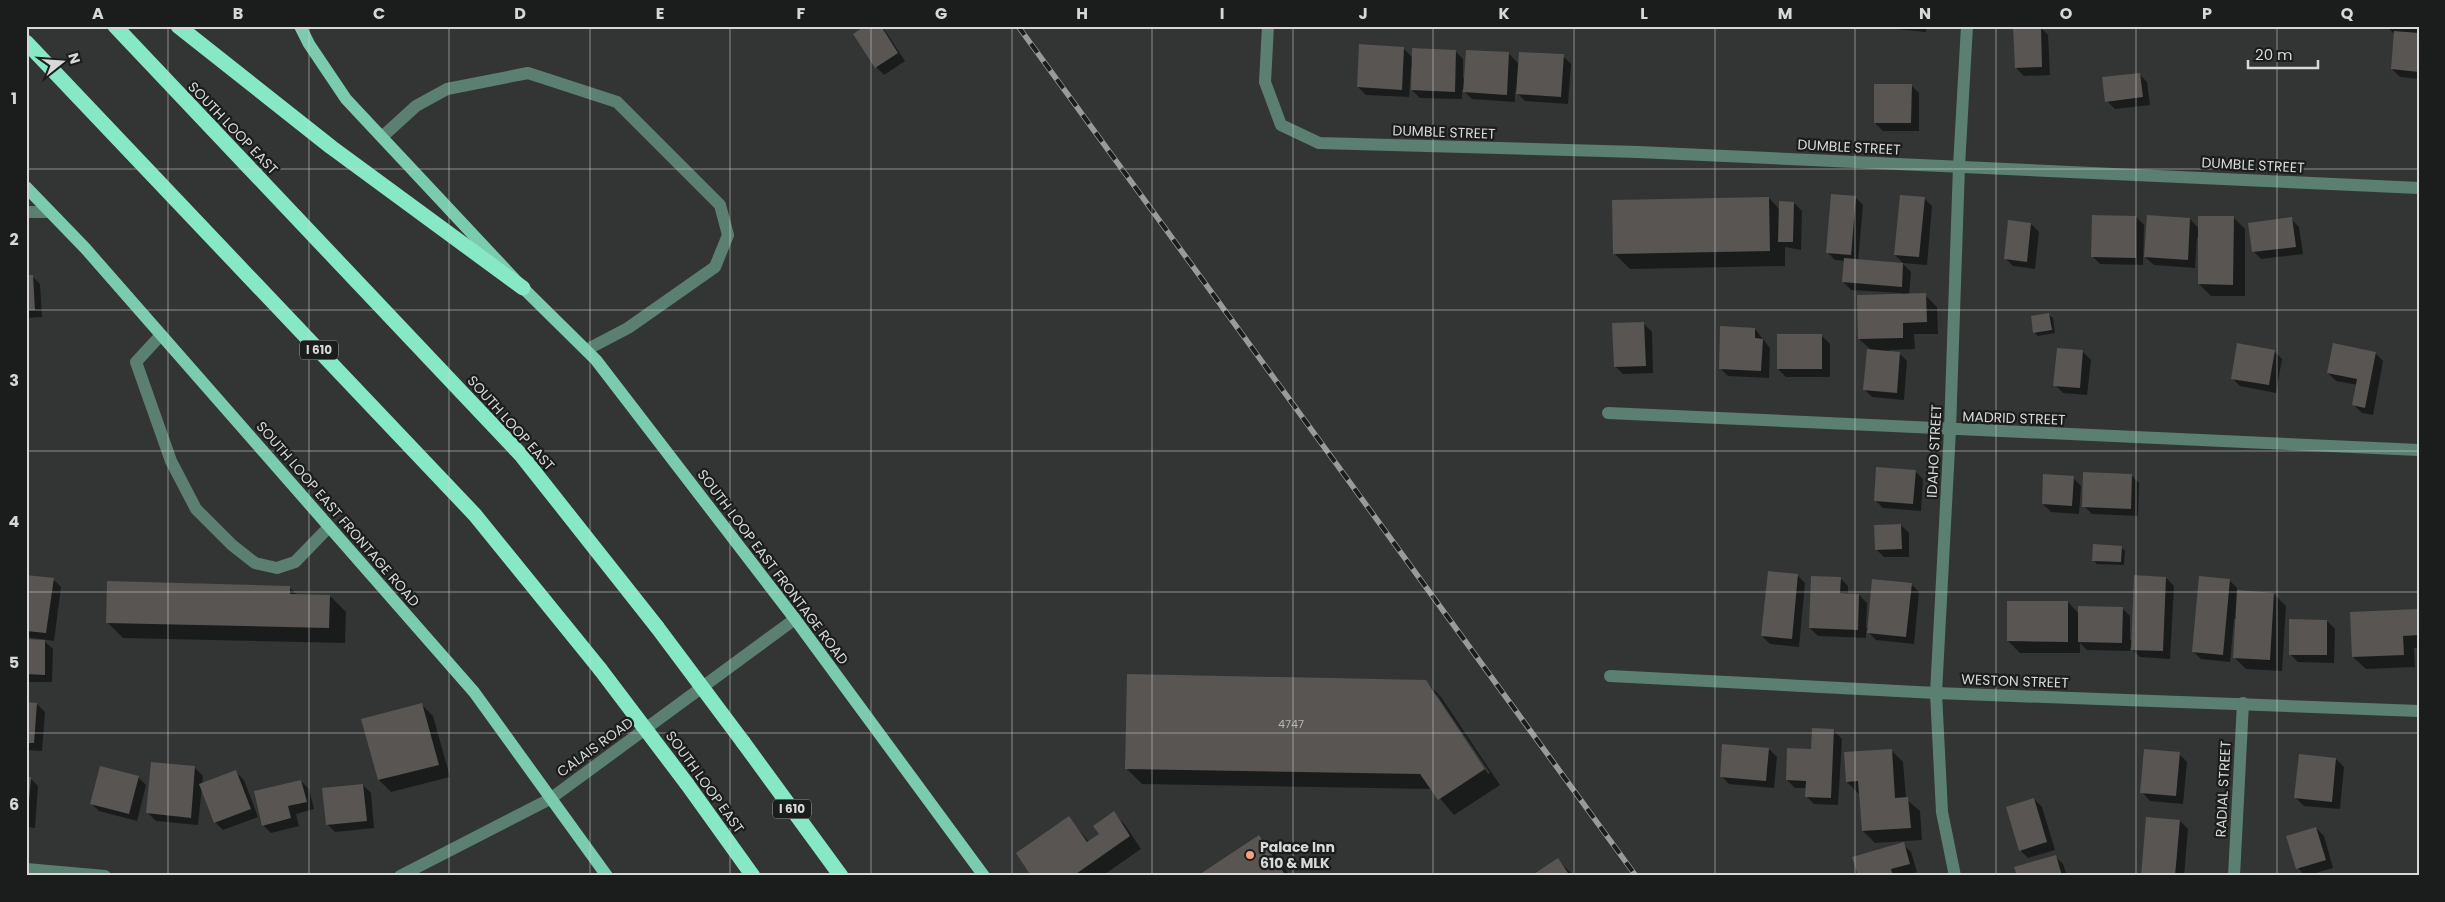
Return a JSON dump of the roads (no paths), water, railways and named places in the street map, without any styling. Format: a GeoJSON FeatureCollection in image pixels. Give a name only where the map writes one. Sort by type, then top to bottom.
{"type":"FeatureCollection","features":[{"type":"Feature","properties":{"kind":"highway","name":"SOUTH LOOP EAST"},"geometry":{"type":"LineString","coordinates":[[115,26],[521,455],[657,627],[841,876]]}},
{"type":"Feature","properties":{"kind":"highway"},"geometry":{"type":"LineString","coordinates":[[178,26],[331,147],[523,288]]}},
{"type":"Feature","properties":{"kind":"highway","name":"SOUTH LOOP EAST"},"geometry":{"type":"LineString","coordinates":[[26,42],[475,515],[600,669],[687,784],[753,876]]}},
{"type":"Feature","properties":{"kind":"main road","name":"SOUTH LOOP EAST FRONTAGE ROAD"},"geometry":{"type":"LineString","coordinates":[[300,26],[309,44],[346,99],[523,288],[596,360],[795,620],[984,876]]}},
{"type":"Feature","properties":{"kind":"main road","name":"SOUTH LOOP EAST FRONTAGE ROAD"},"geometry":{"type":"LineString","coordinates":[[26,187],[161,335],[474,692],[607,876]]}},
{"type":"Feature","properties":{"kind":"street","name":"DUMBLE STREET"},"geometry":{"type":"LineString","coordinates":[[1268,26],[1265,82],[1282,125],[1319,143],[1638,152],[2419,188]]}},
{"type":"Feature","properties":{"kind":"street","name":"IDAHO STREET"},"geometry":{"type":"LineString","coordinates":[[1954,876],[1942,812],[1936,693],[1950,430],[1959,166],[1967,26]]}},
{"type":"Feature","properties":{"kind":"street"},"geometry":{"type":"LineString","coordinates":[[382,137],[416,106],[447,89],[528,73],[617,102],[720,205],[728,235],[715,267],[628,328],[586,350]]}},
{"type":"Feature","properties":{"kind":"street"},"geometry":{"type":"LineString","coordinates":[[26,212],[50,212]]}},
{"type":"Feature","properties":{"kind":"street"},"geometry":{"type":"LineString","coordinates":[[161,335],[136,362],[170,461],[196,509],[232,544],[255,563],[277,568],[295,562],[329,527]]}},
{"type":"Feature","properties":{"kind":"street","name":"MADRID STREET"},"geometry":{"type":"LineString","coordinates":[[1608,413],[2419,450]]}},
{"type":"Feature","properties":{"kind":"street","name":"CALAIS ROAD"},"geometry":{"type":"LineString","coordinates":[[400,876],[550,799],[795,620]]}},
{"type":"Feature","properties":{"kind":"street","name":"WESTON STREET"},"geometry":{"type":"LineString","coordinates":[[1610,676],[1936,693],[2419,711]]}},
{"type":"Feature","properties":{"kind":"street","name":"RADIAL STREET"},"geometry":{"type":"LineString","coordinates":[[2234,876],[2243,703]]}},
{"type":"Feature","properties":{"kind":"street"},"geometry":{"type":"LineString","coordinates":[[26,869],[105,876]]}},
{"type":"Feature","properties":{"kind":"railway"},"geometry":{"type":"LineString","coordinates":[[1018,26],[1636,876]]}},
{"type":"Feature","properties":{"kind":"place","name":"Palace Inn 610 & MLK"},"geometry":{"type":"Point","coordinates":[1250,855]}}]}
